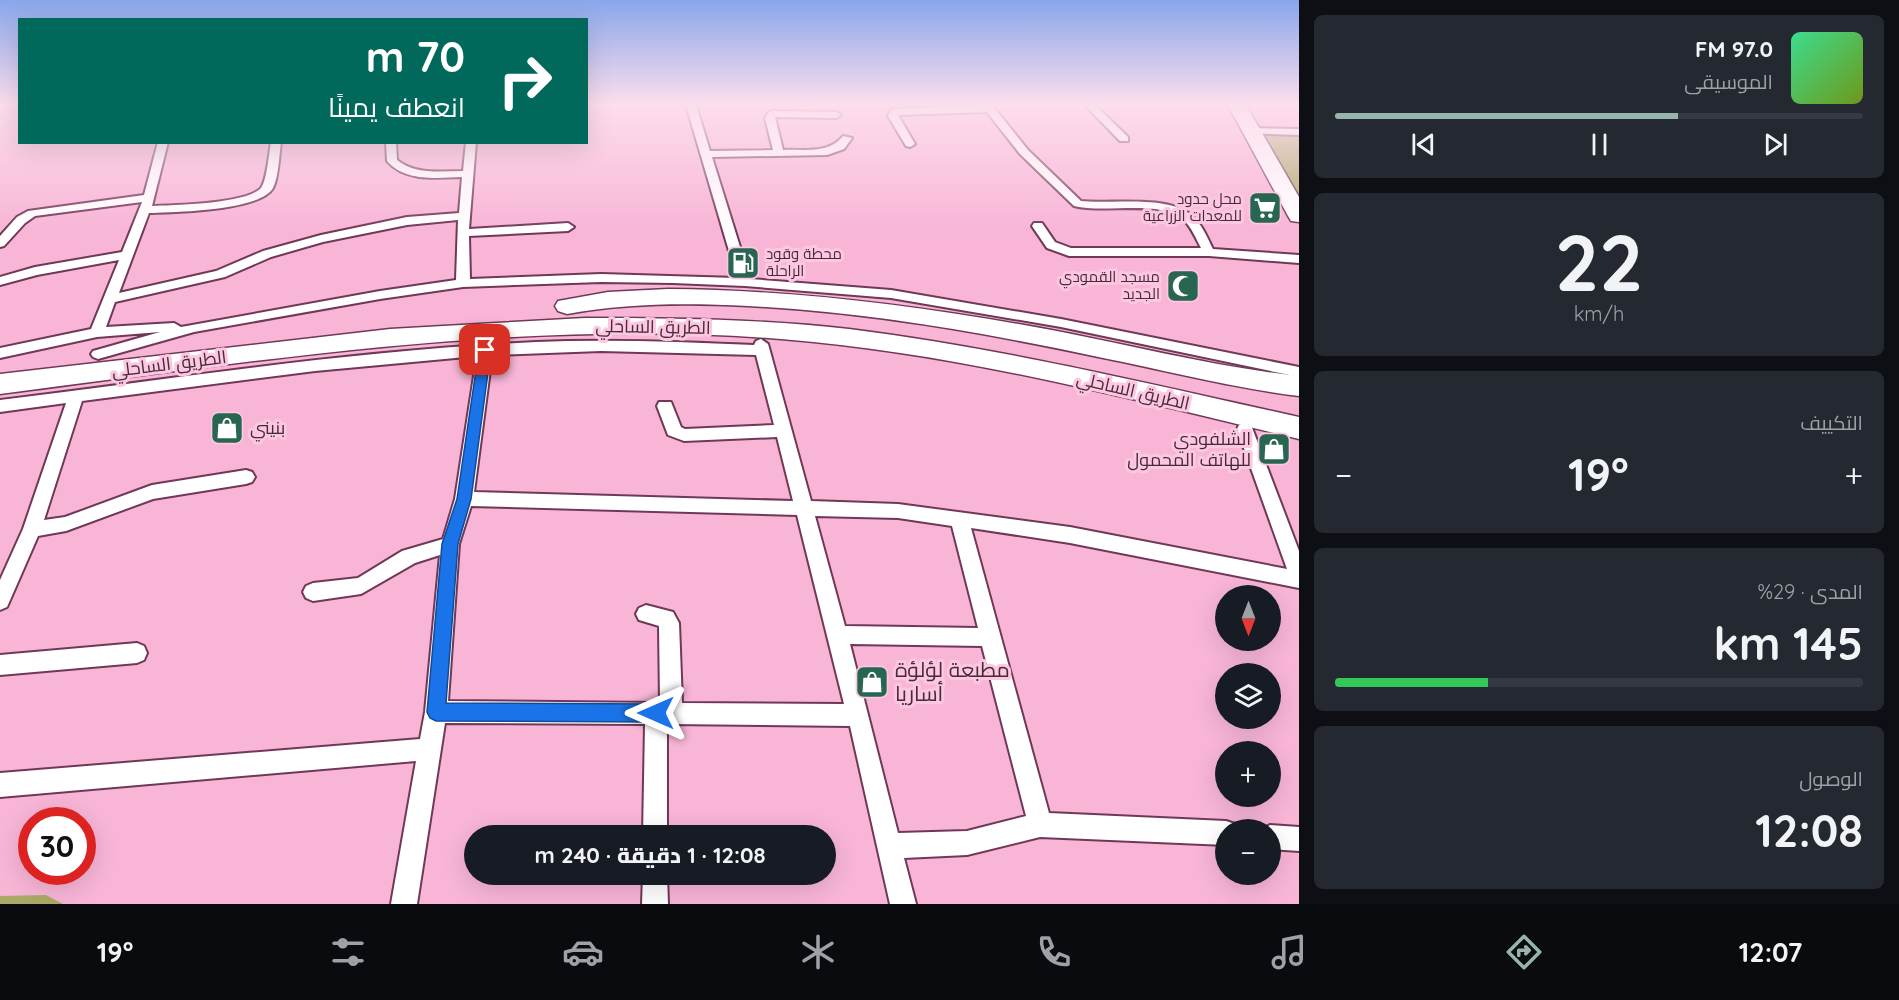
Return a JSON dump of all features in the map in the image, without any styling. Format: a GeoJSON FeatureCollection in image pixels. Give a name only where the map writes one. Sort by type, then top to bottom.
{"type":"FeatureCollection","features":[{"type":"Feature","properties":{"kind":"highway"},"geometry":{"type":"LineString","coordinates":[[1260,147],[1299,216]]}},
{"type":"Feature","properties":{"kind":"highway"},"geometry":{"type":"LineString","coordinates":[[567,306],[625,297],[676,296],[758,299],[848,307],[975,324],[1248,379],[1299,386]]}},
{"type":"Feature","properties":{"kind":"highway","name":"الطريق الساحلي"},"geometry":{"type":"LineString","coordinates":[[0,364],[97,343],[567,306],[770,335],[861,340],[1008,364],[1299,428]]}},
{"type":"Feature","properties":{"kind":"highway","name":"الطريق الساحلي"},"geometry":{"type":"LineString","coordinates":[[0,384],[444,332],[488,338],[629,337],[770,335],[891,327],[1008,346],[1299,408]]}},
{"type":"Feature","properties":{"kind":"highway"},"geometry":{"type":"LineString","coordinates":[[770,335],[848,351],[948,365],[1070,389],[1245,429],[1299,444]]}},
{"type":"Feature","properties":{"kind":"street"},"geometry":{"type":"LineString","coordinates":[[97,343],[110,299],[149,198],[162,147]]}},
{"type":"Feature","properties":{"kind":"street"},"geometry":{"type":"LineString","coordinates":[[144,210],[221,204],[255,197],[268,187],[275,147]]}},
{"type":"Feature","properties":{"kind":"street"},"geometry":{"type":"LineString","coordinates":[[391,147],[392,161],[406,170],[415,173],[468,174]]}},
{"type":"Feature","properties":{"kind":"street"},"geometry":{"type":"LineString","coordinates":[[463,283],[463,233],[471,147]]}},
{"type":"Feature","properties":{"kind":"street"},"geometry":{"type":"LineString","coordinates":[[704,147],[745,282]]}},
{"type":"Feature","properties":{"kind":"street"},"geometry":{"type":"LineString","coordinates":[[778,147],[779,153]]}},
{"type":"Feature","properties":{"kind":"street"},"geometry":{"type":"LineString","coordinates":[[706,154],[827,152],[840,147]]}},
{"type":"Feature","properties":{"kind":"street"},"geometry":{"type":"LineString","coordinates":[[1020,147],[1078,204],[1149,206],[1178,211],[1190,219],[1209,252]]}},
{"type":"Feature","properties":{"kind":"street"},"geometry":{"type":"LineString","coordinates":[[0,243],[21,220],[32,213],[149,198]]}},
{"type":"Feature","properties":{"kind":"street"},"geometry":{"type":"LineString","coordinates":[[110,299],[220,274],[267,254],[321,239],[406,221],[465,216]]}},
{"type":"Feature","properties":{"kind":"street"},"geometry":{"type":"LineString","coordinates":[[1038,226],[1051,245],[1069,252],[1209,252],[1299,259]]}},
{"type":"Feature","properties":{"kind":"street"},"geometry":{"type":"LineString","coordinates":[[463,233],[568,227]]}},
{"type":"Feature","properties":{"kind":"street"},"geometry":{"type":"LineString","coordinates":[[0,281],[127,255]]}},
{"type":"Feature","properties":{"kind":"street"},"geometry":{"type":"LineString","coordinates":[[0,352],[97,343],[463,283],[601,278],[745,282],[848,289],[955,304],[1299,372]]}},
{"type":"Feature","properties":{"kind":"street"},"geometry":{"type":"LineString","coordinates":[[97,343],[175,327],[193,328]]}},
{"type":"Feature","properties":{"kind":"street"},"geometry":{"type":"LineString","coordinates":[[0,406],[376,358],[485,350],[620,346],[770,335],[783,431],[858,715],[903,904]]}},
{"type":"Feature","properties":{"kind":"street"},"geometry":{"type":"LineString","coordinates":[[404,904],[436,712],[450,544],[464,499],[485,350]]}},
{"type":"Feature","properties":{"kind":"street"},"geometry":{"type":"LineString","coordinates":[[0,600],[32,530],[76,396]]}},
{"type":"Feature","properties":{"kind":"street"},"geometry":{"type":"LineString","coordinates":[[665,406],[674,431],[684,435],[783,431]]}},
{"type":"Feature","properties":{"kind":"street"},"geometry":{"type":"LineString","coordinates":[[1245,429],[1299,578]]}},
{"type":"Feature","properties":{"kind":"street"},"geometry":{"type":"LineString","coordinates":[[32,530],[66,524],[152,492],[246,477]]}},
{"type":"Feature","properties":{"kind":"street"},"geometry":{"type":"LineString","coordinates":[[464,499],[898,511],[1070,535],[1299,578]]}},
{"type":"Feature","properties":{"kind":"street"},"geometry":{"type":"LineString","coordinates":[[959,519],[1040,825]]}},
{"type":"Feature","properties":{"kind":"street"},"geometry":{"type":"LineString","coordinates":[[313,592],[361,586],[409,557],[450,544]]}},
{"type":"Feature","properties":{"kind":"street"},"geometry":{"type":"LineString","coordinates":[[646,614],[666,618],[669,622],[657,825]]}},
{"type":"Feature","properties":{"kind":"street"},"geometry":{"type":"LineString","coordinates":[[837,635],[990,637]]}},
{"type":"Feature","properties":{"kind":"street"},"geometry":{"type":"LineString","coordinates":[[0,665],[137,653]]}},
{"type":"Feature","properties":{"kind":"street"},"geometry":{"type":"LineString","coordinates":[[436,712],[858,715]]}},
{"type":"Feature","properties":{"kind":"street"},"geometry":{"type":"LineString","coordinates":[[0,785],[430,749]]}},
{"type":"Feature","properties":{"kind":"street"},"geometry":{"type":"LineString","coordinates":[[890,846],[967,843],[1040,825],[1215,833]]}},
{"type":"Feature","properties":{"kind":"street"},"geometry":{"type":"LineString","coordinates":[[1281,838],[1299,839]]}},
{"type":"Feature","properties":{"kind":"street"},"geometry":{"type":"LineString","coordinates":[[655,904],[656,885]]}},
{"type":"Feature","properties":{"kind":"shaded area"},"geometry":{"type":"Polygon","coordinates":[[[1270,147],[1299,147],[1299,205],[1270,147]]]}},
{"type":"Feature","properties":{"kind":"shaded area"},"geometry":{"type":"Polygon","coordinates":[[[46,895],[63,904],[0,904],[0,896],[46,895]]]}},
{"type":"Feature","properties":{"kind":"place","name":"محل حدود للمعدات الزراعية"},"geometry":{"type":"Point","coordinates":[1265,208]}},
{"type":"Feature","properties":{"kind":"place","name":"محطة وقود الراحلة"},"geometry":{"type":"Point","coordinates":[743,263]}},
{"type":"Feature","properties":{"kind":"place","name":"مسجد القمودي الجديد"},"geometry":{"type":"Point","coordinates":[1183,286]}},
{"type":"Feature","properties":{"kind":"place","name":"بنيني"},"geometry":{"type":"Point","coordinates":[227,428]}},
{"type":"Feature","properties":{"kind":"place","name":"الشلفودي للهاتف المحمول"},"geometry":{"type":"Point","coordinates":[1274,449]}},
{"type":"Feature","properties":{"kind":"place","name":"مطبعة لؤلؤة أساريا"},"geometry":{"type":"Point","coordinates":[872,682]}},
{"type":"Feature","properties":{"kind":"route"},"geometry":{"type":"LineString","coordinates":[[485,350],[464,499],[450,544],[436,712],[656,713]]}}]}
